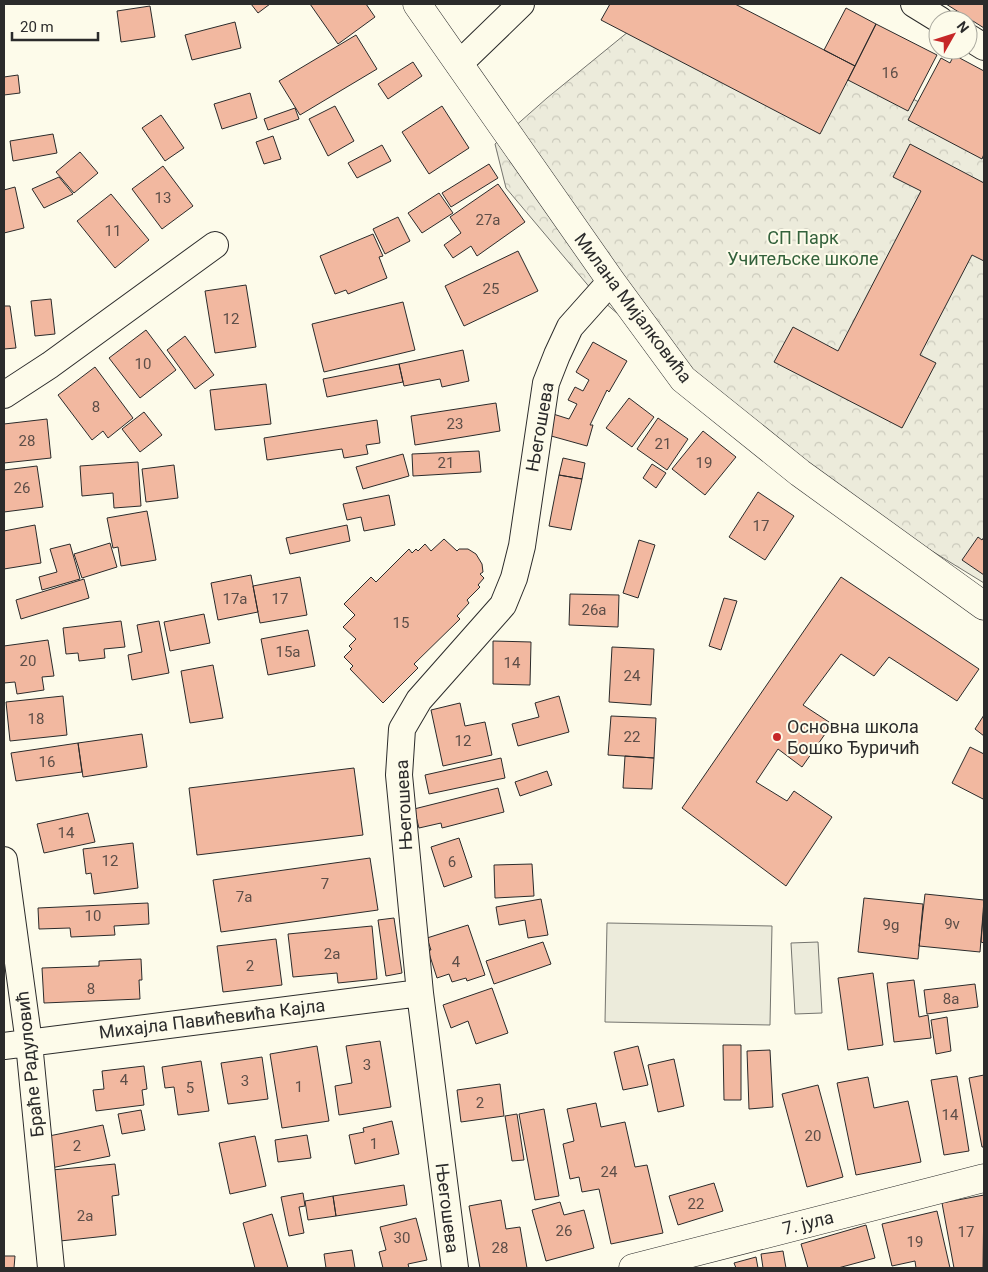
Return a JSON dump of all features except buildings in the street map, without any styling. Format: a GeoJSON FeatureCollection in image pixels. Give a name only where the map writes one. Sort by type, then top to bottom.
{"type":"FeatureCollection","features":[{"type":"Feature","properties":{"kind":"street","name":"Милана Мијалковића"},"geometry":{"type":"LineString","coordinates":[[417,4],[611,281],[683,379],[800,473],[984,606]]}},
{"type":"Feature","properties":{"kind":"street"},"geometry":{"type":"LineString","coordinates":[[459,64],[521,4]]}},
{"type":"Feature","properties":{"kind":"street"},"geometry":{"type":"LineString","coordinates":[[914,4],[928,13]]}},
{"type":"Feature","properties":{"kind":"street"},"geometry":{"type":"LineString","coordinates":[[4,395],[215,245]]}},
{"type":"Feature","properties":{"kind":"street","name":"Његошева"},"geometry":{"type":"LineString","coordinates":[[455,1268],[420,993],[399,775],[402,729],[419,700],[504,605],[514,578],[522,546],[546,383],[556,354],[570,327],[611,281]]}},
{"type":"Feature","properties":{"kind":"street","name":"Браће Радуловић"},"geometry":{"type":"LineString","coordinates":[[4,860],[16,1044],[51,1268]]}},
{"type":"Feature","properties":{"kind":"street","name":"Михајла Павићевића Кајла"},"geometry":{"type":"LineString","coordinates":[[16,1044],[420,993]]}},
{"type":"Feature","properties":{"kind":"street","name":"7. јула"},"geometry":{"type":"LineString","coordinates":[[632,1268],[984,1178]]}},
{"type":"Feature","properties":{"kind":"green space","name":"СП Парк Учитељске школе"},"geometry":{"type":"Polygon","coordinates":[[[723,4],[891,89],[984,132],[984,583],[831,489],[625,320],[597,296],[506,188],[495,144],[547,98],[661,5],[723,4]]]}},
{"type":"Feature","properties":{"kind":"green space"},"geometry":{"type":"Polygon","coordinates":[[[607,923],[772,926],[770,1025],[605,1022],[607,923]]]}},
{"type":"Feature","properties":{"kind":"green space"},"geometry":{"type":"Polygon","coordinates":[[[818,942],[822,1013],[795,1014],[791,943],[818,942]]]}},
{"type":"Feature","properties":{"kind":"place","name":"Основна школа Бошко Ђуричић"},"geometry":{"type":"Point","coordinates":[777,737]}}]}
